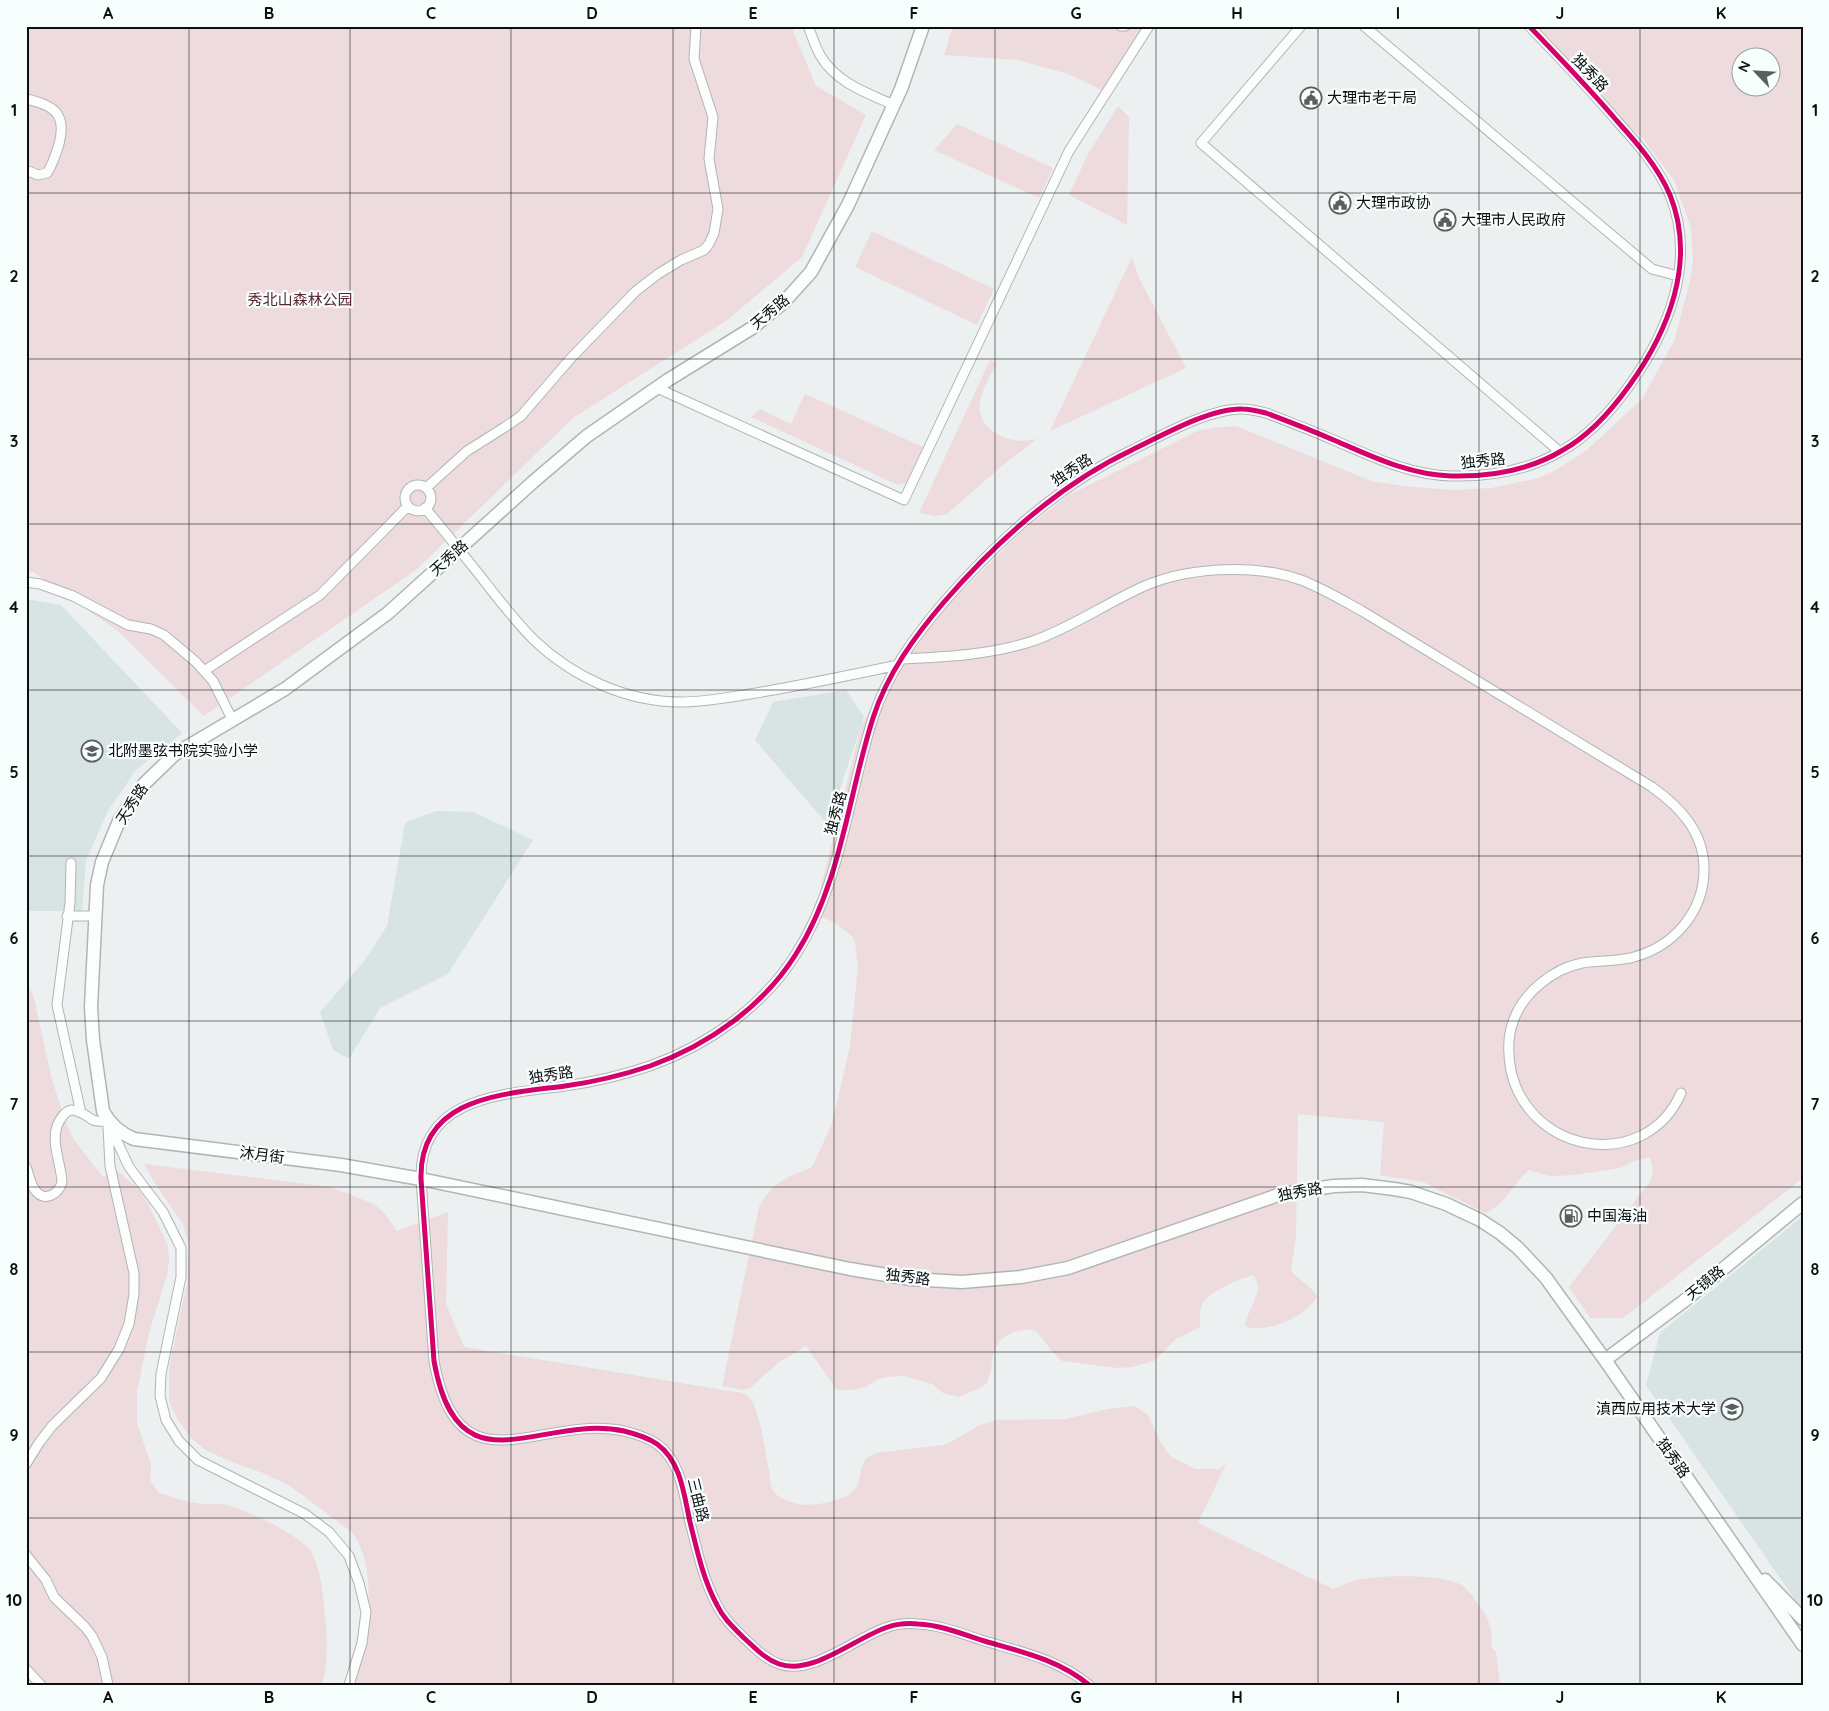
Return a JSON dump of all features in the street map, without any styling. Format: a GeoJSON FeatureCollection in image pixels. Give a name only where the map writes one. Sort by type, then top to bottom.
{"type":"FeatureCollection","features":[{"type":"Feature","properties":{"kind":"main road","name":"天秀路"},"geometry":{"type":"LineString","coordinates":[[108,1121],[102,1112],[100,1101],[91,1006],[97,885],[102,862],[119,821],[144,784],[174,754],[286,689],[388,613],[587,436],[657,388],[752,328],[784,302],[811,272],[848,205],[901,89],[923,26]]}},
{"type":"Feature","properties":{"kind":"main road","name":"沐月街"},"geometry":{"type":"LineString","coordinates":[[108,1121],[116,1129],[134,1139],[341,1164],[421,1179]]}},
{"type":"Feature","properties":{"kind":"main road","name":"独秀路"},"geometry":{"type":"LineString","coordinates":[[421,1179],[850,1269],[910,1279],[962,1282],[1021,1276],[1068,1268],[1281,1194],[1334,1186],[1362,1185],[1394,1189],[1446,1204],[1480,1220],[1500,1233],[1518,1248],[1546,1278],[1803,1645]]}},
{"type":"Feature","properties":{"kind":"main road","name":"天镜路"},"geometry":{"type":"LineString","coordinates":[[1605,1360],[1684,1301],[1803,1203]]}},
{"type":"Feature","properties":{"kind":"main road"},"geometry":{"type":"LineString","coordinates":[[1738,1553],[1803,1620]]}},
{"type":"Feature","properties":{"kind":"street"},"geometry":{"type":"LineString","coordinates":[[426,488],[467,451],[521,416],[571,358],[636,291],[658,274],[681,260],[704,250],[709,244],[714,233],[718,209],[710,159],[713,117],[694,59],[696,26]]}},
{"type":"Feature","properties":{"kind":"street"},"geometry":{"type":"LineString","coordinates":[[808,26],[819,54],[835,73],[846,82],[894,105]]}},
{"type":"Feature","properties":{"kind":"street"},"geometry":{"type":"LineString","coordinates":[[657,388],[904,500],[1069,151],[1149,26]]}},
{"type":"Feature","properties":{"kind":"street"},"geometry":{"type":"LineString","coordinates":[[1301,26],[1201,143],[1560,452]]}},
{"type":"Feature","properties":{"kind":"street"},"geometry":{"type":"LineString","coordinates":[[1364,26],[1652,269],[1678,276]]}},
{"type":"Feature","properties":{"kind":"street","name":"独秀路"},"geometry":{"type":"LineString","coordinates":[[421,1179],[423,1158],[431,1137],[444,1121],[469,1104],[494,1096],[595,1081],[654,1065],[714,1035],[741,1016],[767,992],[796,956],[818,910],[840,845],[873,718],[883,693],[900,662],[932,616],[957,587],[1003,541],[1053,498],[1075,482],[1120,455],[1193,422],[1220,412],[1240,408],[1266,414],[1321,434],[1386,462],[1420,473],[1438,476],[1475,476],[1501,473],[1534,464],[1571,446],[1593,428],[1614,406],[1639,372],[1664,326],[1674,297],[1678,276],[1680,249],[1677,217],[1668,192],[1655,168],[1609,111],[1529,26]]}},
{"type":"Feature","properties":{"kind":"street"},"geometry":{"type":"LineString","coordinates":[[26,99],[36,101],[56,111],[60,118],[62,129],[56,154],[47,173],[38,175],[26,170]]}},
{"type":"Feature","properties":{"kind":"street"},"geometry":{"type":"LineString","coordinates":[[416,485],[426,488],[430,497],[429,503],[425,508],[415,510],[408,506],[405,498],[409,489],[416,485]]}},
{"type":"Feature","properties":{"kind":"street"},"geometry":{"type":"LineString","coordinates":[[204,671],[320,595],[408,506]]}},
{"type":"Feature","properties":{"kind":"street"},"geometry":{"type":"LineString","coordinates":[[425,508],[506,609],[548,653],[582,675],[608,688],[630,695],[667,701],[704,700],[798,686],[900,662],[979,653],[1032,641],[1084,618],[1140,588],[1174,576],[1198,571],[1235,570],[1285,575],[1317,587],[1362,611],[1652,787],[1674,804],[1689,820],[1699,841],[1704,869],[1700,898],[1686,923],[1668,941],[1645,953],[1623,959],[1579,964],[1564,969],[1550,978],[1529,995],[1518,1009],[1512,1025],[1509,1047],[1513,1077],[1526,1106],[1548,1128],[1573,1140],[1590,1144],[1607,1144],[1639,1136],[1664,1118],[1681,1092]]}},
{"type":"Feature","properties":{"kind":"street"},"geometry":{"type":"LineString","coordinates":[[26,582],[40,584],[73,596],[128,625],[151,629],[161,633],[213,681],[232,719]]}},
{"type":"Feature","properties":{"kind":"street"},"geometry":{"type":"LineString","coordinates":[[71,864],[70,902],[57,1005],[81,1112]]}},
{"type":"Feature","properties":{"kind":"street"},"geometry":{"type":"LineString","coordinates":[[68,916],[95,916]]}},
{"type":"Feature","properties":{"kind":"street"},"geometry":{"type":"LineString","coordinates":[[26,1167],[33,1188],[37,1193],[47,1197],[54,1195],[58,1192],[62,1182],[55,1145],[55,1134],[58,1124],[66,1112],[70,1110],[81,1112],[94,1121],[108,1121]]}},
{"type":"Feature","properties":{"kind":"street"},"geometry":{"type":"LineString","coordinates":[[26,1464],[39,1442],[52,1426],[101,1378],[119,1349],[129,1324],[134,1294],[134,1273],[110,1166],[108,1121]]}},
{"type":"Feature","properties":{"kind":"street"},"geometry":{"type":"LineString","coordinates":[[108,1121],[129,1167],[163,1212],[181,1248],[181,1277],[161,1374],[160,1396],[166,1420],[179,1441],[198,1460],[305,1514],[329,1532],[349,1556],[359,1582],[366,1612],[362,1643],[348,1685]]}},
{"type":"Feature","properties":{"kind":"street","name":"三曲路"},"geometry":{"type":"LineString","coordinates":[[421,1179],[434,1361],[442,1391],[453,1416],[470,1432],[493,1440],[521,1440],[575,1429],[597,1427],[635,1434],[657,1444],[669,1457],[677,1472],[701,1564],[717,1606],[730,1625],[763,1655],[787,1666],[803,1665],[823,1658],[880,1630],[897,1625],[916,1624],[943,1628],[1046,1660],[1071,1672],[1089,1685]]}},
{"type":"Feature","properties":{"kind":"street"},"geometry":{"type":"LineString","coordinates":[[26,1555],[46,1580],[54,1598],[92,1636],[102,1657],[108,1685]]}},
{"type":"Feature","properties":{"kind":"street"},"geometry":{"type":"LineString","coordinates":[[26,1669],[41,1685]]}},
{"type":"Feature","properties":{"kind":"shaded area","name":"北附墨弦书院实验小学"},"geometry":{"type":"Polygon","coordinates":[[[26,599],[61,605],[182,733],[136,770],[108,811],[86,860],[82,911],[26,911],[26,599]]]}},
{"type":"Feature","properties":{"kind":"shaded area"},"geometry":{"type":"Polygon","coordinates":[[[846,690],[864,717],[828,825],[755,740],[773,702],[846,690]]]}},
{"type":"Feature","properties":{"kind":"shaded area"},"geometry":{"type":"Polygon","coordinates":[[[436,811],[473,812],[533,840],[448,974],[380,1008],[349,1059],[333,1050],[320,1012],[365,960],[387,926],[405,823],[436,811]]]}},
{"type":"Feature","properties":{"kind":"shaded area","name":"滇西应用技术大学"},"geometry":{"type":"Polygon","coordinates":[[[1803,1216],[1803,1611],[1646,1385],[1660,1333],[1803,1216]]]}},
{"type":"Feature","properties":{"kind":"green space","name":"秀北山森林公园"},"geometry":{"type":"Polygon","coordinates":[[[26,26],[791,26],[816,86],[866,115],[802,257],[726,321],[573,418],[416,570],[204,716],[119,632],[32,571],[26,575],[26,26]]]}},
{"type":"Feature","properties":{"kind":"green space"},"geometry":{"type":"Polygon","coordinates":[[[953,26],[1150,26],[1106,92],[1068,74],[1018,60],[944,55],[953,26]]]}},
{"type":"Feature","properties":{"kind":"green space"},"geometry":{"type":"Polygon","coordinates":[[[1537,26],[1803,26],[1803,1178],[1623,1318],[1590,1318],[1569,1287],[1649,1184],[1653,1172],[1650,1157],[1634,1161],[1620,1168],[1574,1175],[1550,1176],[1529,1170],[1498,1205],[1485,1213],[1423,1182],[1380,1175],[1384,1122],[1298,1114],[1296,1237],[1291,1271],[1317,1296],[1296,1317],[1274,1326],[1263,1328],[1245,1326],[1258,1288],[1253,1275],[1232,1283],[1210,1295],[1201,1308],[1199,1328],[1176,1339],[1154,1361],[1132,1367],[1118,1368],[1062,1361],[1036,1331],[1029,1329],[1013,1332],[1000,1340],[993,1354],[987,1383],[958,1397],[943,1393],[932,1384],[904,1376],[878,1379],[866,1387],[837,1390],[806,1346],[779,1362],[750,1388],[743,1390],[722,1386],[759,1207],[769,1191],[781,1181],[812,1167],[832,1124],[850,1046],[858,966],[855,942],[852,936],[834,922],[814,915],[861,726],[903,653],[1022,531],[1069,495],[1197,431],[1236,426],[1371,481],[1451,490],[1491,488],[1539,478],[1554,471],[1587,450],[1642,399],[1675,339],[1691,276],[1693,260],[1691,228],[1674,180],[1644,140],[1611,109],[1537,26]]]}},
{"type":"Feature","properties":{"kind":"green space"},"geometry":{"type":"Polygon","coordinates":[[[1118,106],[1129,117],[1127,225],[1069,195],[1088,154],[1118,106]]]}},
{"type":"Feature","properties":{"kind":"green space"},"geometry":{"type":"Polygon","coordinates":[[[957,124],[1053,168],[1039,198],[934,150],[957,124]]]}},
{"type":"Feature","properties":{"kind":"green space"},"geometry":{"type":"Polygon","coordinates":[[[872,231],[994,289],[977,325],[855,267],[872,231]]]}},
{"type":"Feature","properties":{"kind":"green space"},"geometry":{"type":"Polygon","coordinates":[[[1132,257],[1139,278],[1186,368],[1050,431],[1132,257]]]}},
{"type":"Feature","properties":{"kind":"green space"},"geometry":{"type":"Polygon","coordinates":[[[990,360],[997,363],[981,398],[980,413],[983,420],[993,431],[1007,438],[1020,441],[1037,439],[1003,465],[947,514],[935,516],[919,513],[990,360]]]}},
{"type":"Feature","properties":{"kind":"green space"},"geometry":{"type":"Polygon","coordinates":[[[805,394],[923,447],[906,483],[898,485],[751,417],[760,409],[791,424],[805,394]]]}},
{"type":"Feature","properties":{"kind":"green space"},"geometry":{"type":"Polygon","coordinates":[[[26,985],[33,994],[52,1080],[74,1140],[103,1177],[118,1171],[139,1190],[147,1202],[168,1246],[167,1275],[149,1333],[137,1391],[137,1423],[151,1465],[150,1480],[159,1493],[181,1500],[238,1508],[285,1531],[310,1550],[320,1577],[327,1635],[322,1685],[46,1685],[43,1678],[26,1662],[26,985]]]}},
{"type":"Feature","properties":{"kind":"green space"},"geometry":{"type":"Polygon","coordinates":[[[144,1164],[331,1187],[374,1204],[385,1214],[397,1231],[448,1212],[446,1304],[464,1347],[742,1393],[752,1401],[758,1418],[773,1491],[778,1496],[794,1503],[808,1505],[826,1503],[850,1494],[858,1483],[865,1460],[876,1453],[943,1445],[980,1425],[996,1420],[1066,1419],[1108,1409],[1135,1406],[1148,1415],[1161,1443],[1170,1456],[1195,1469],[1219,1469],[1226,1464],[1198,1523],[1333,1589],[1348,1582],[1394,1576],[1435,1578],[1457,1583],[1463,1587],[1472,1595],[1482,1609],[1489,1624],[1492,1635],[1491,1647],[1496,1652],[1500,1685],[355,1685],[365,1633],[368,1588],[365,1560],[353,1533],[290,1486],[204,1449],[192,1439],[178,1420],[171,1406],[169,1398],[169,1368],[187,1284],[189,1246],[183,1224],[144,1164]]]}},
{"type":"Feature","properties":{"kind":"cycle path"},"geometry":{"type":"LineString","coordinates":[[1089,1685],[1051,1662],[1023,1652],[950,1630],[914,1624],[899,1624],[888,1627],[834,1654],[806,1665],[792,1666],[779,1664],[756,1649],[733,1627],[719,1610],[701,1564],[680,1479],[671,1460],[657,1444],[624,1431],[593,1428],[506,1440],[483,1438],[462,1426],[446,1402],[434,1361],[421,1179],[424,1152],[434,1131],[450,1115],[470,1104],[517,1092],[598,1080],[650,1066],[693,1047],[713,1035],[751,1007],[767,991],[796,954],[824,899],[834,869],[873,718],[886,686],[903,656],[933,615],[985,557],[1030,516],[1079,480],[1105,464],[1171,431],[1201,418],[1229,410],[1245,409],[1266,413],[1406,469],[1451,476],[1509,471],[1537,463],[1573,444],[1599,422],[1622,395],[1643,365],[1656,343],[1666,320],[1679,271],[1678,220],[1670,195],[1646,156],[1596,97],[1529,26]]}},
{"type":"Feature","properties":{"kind":"place","name":"大理市老干局"},"geometry":{"type":"Point","coordinates":[1311,98]}},
{"type":"Feature","properties":{"kind":"place","name":"大理市政协"},"geometry":{"type":"Point","coordinates":[1340,203]}},
{"type":"Feature","properties":{"kind":"place","name":"大理市人民政府"},"geometry":{"type":"Point","coordinates":[1445,220]}},
{"type":"Feature","properties":{"kind":"place","name":"北附墨弦书院实验小学"},"geometry":{"type":"Point","coordinates":[92,751]}},
{"type":"Feature","properties":{"kind":"place","name":"中国海油"},"geometry":{"type":"Point","coordinates":[1571,1216]}},
{"type":"Feature","properties":{"kind":"place","name":"滇西应用技术大学"},"geometry":{"type":"Point","coordinates":[1732,1409]}}]}
